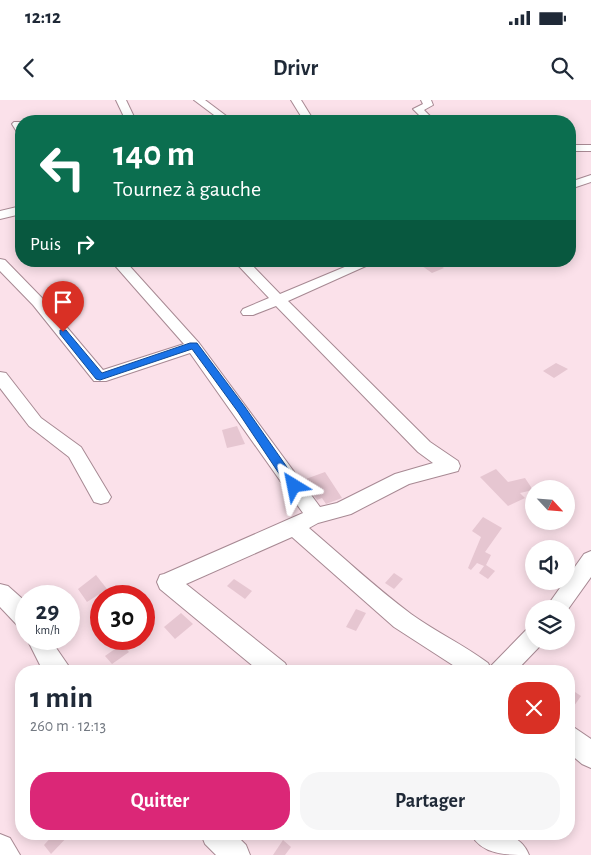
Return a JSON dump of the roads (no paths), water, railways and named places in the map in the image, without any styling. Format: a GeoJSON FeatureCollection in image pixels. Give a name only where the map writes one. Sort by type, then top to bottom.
{"type":"FeatureCollection","features":[{"type":"Feature","properties":{"kind":"street"},"geometry":{"type":"LineString","coordinates":[[121,100],[128,115]]}},
{"type":"Feature","properties":{"kind":"street"},"geometry":{"type":"LineString","coordinates":[[199,100],[220,115]]}},
{"type":"Feature","properties":{"kind":"street"},"geometry":{"type":"LineString","coordinates":[[296,100],[306,115]]}},
{"type":"Feature","properties":{"kind":"street"},"geometry":{"type":"LineString","coordinates":[[424,115],[418,110],[428,105],[426,100]]}},
{"type":"Feature","properties":{"kind":"street"},"geometry":{"type":"LineString","coordinates":[[576,148],[591,148]]}},
{"type":"Feature","properties":{"kind":"street"},"geometry":{"type":"LineString","coordinates":[[576,184],[591,178]]}},
{"type":"Feature","properties":{"kind":"street"},"geometry":{"type":"LineString","coordinates":[[0,215],[15,211]]}},
{"type":"Feature","properties":{"kind":"street"},"geometry":{"type":"LineString","coordinates":[[0,263],[38,302],[100,377],[194,346]]}},
{"type":"Feature","properties":{"kind":"street"},"geometry":{"type":"LineString","coordinates":[[123,267],[155,300],[194,346],[242,410],[315,515]]}},
{"type":"Feature","properties":{"kind":"street"},"geometry":{"type":"LineString","coordinates":[[246,267],[424,446],[451,466],[410,476],[358,500],[348,507],[321,516],[315,515],[294,527],[170,581],[270,665]]}},
{"type":"Feature","properties":{"kind":"street"},"geometry":{"type":"LineString","coordinates":[[248,312],[353,267]]}},
{"type":"Feature","properties":{"kind":"street"},"geometry":{"type":"LineString","coordinates":[[0,377],[35,422],[75,452],[101,497]]}},
{"type":"Feature","properties":{"kind":"street"},"geometry":{"type":"LineString","coordinates":[[294,527],[402,620],[420,633],[455,652],[472,665]]}},
{"type":"Feature","properties":{"kind":"street"},"geometry":{"type":"LineString","coordinates":[[562,600],[591,560]]}},
{"type":"Feature","properties":{"kind":"street"},"geometry":{"type":"LineString","coordinates":[[0,593],[8,603],[15,606]]}},
{"type":"Feature","properties":{"kind":"street"},"geometry":{"type":"LineString","coordinates":[[506,665],[525,646]]}},
{"type":"Feature","properties":{"kind":"street"},"geometry":{"type":"LineString","coordinates":[[44,650],[54,665]]}},
{"type":"Feature","properties":{"kind":"street"},"geometry":{"type":"LineString","coordinates":[[575,742],[591,755]]}},
{"type":"Feature","properties":{"kind":"street"},"geometry":{"type":"LineString","coordinates":[[221,840],[236,855]]}},
{"type":"Feature","properties":{"kind":"street"},"geometry":{"type":"LineString","coordinates":[[494,840],[515,855]]}},
{"type":"Feature","properties":{"kind":"street"},"geometry":{"type":"LineString","coordinates":[[0,848],[6,855]]}}]}
